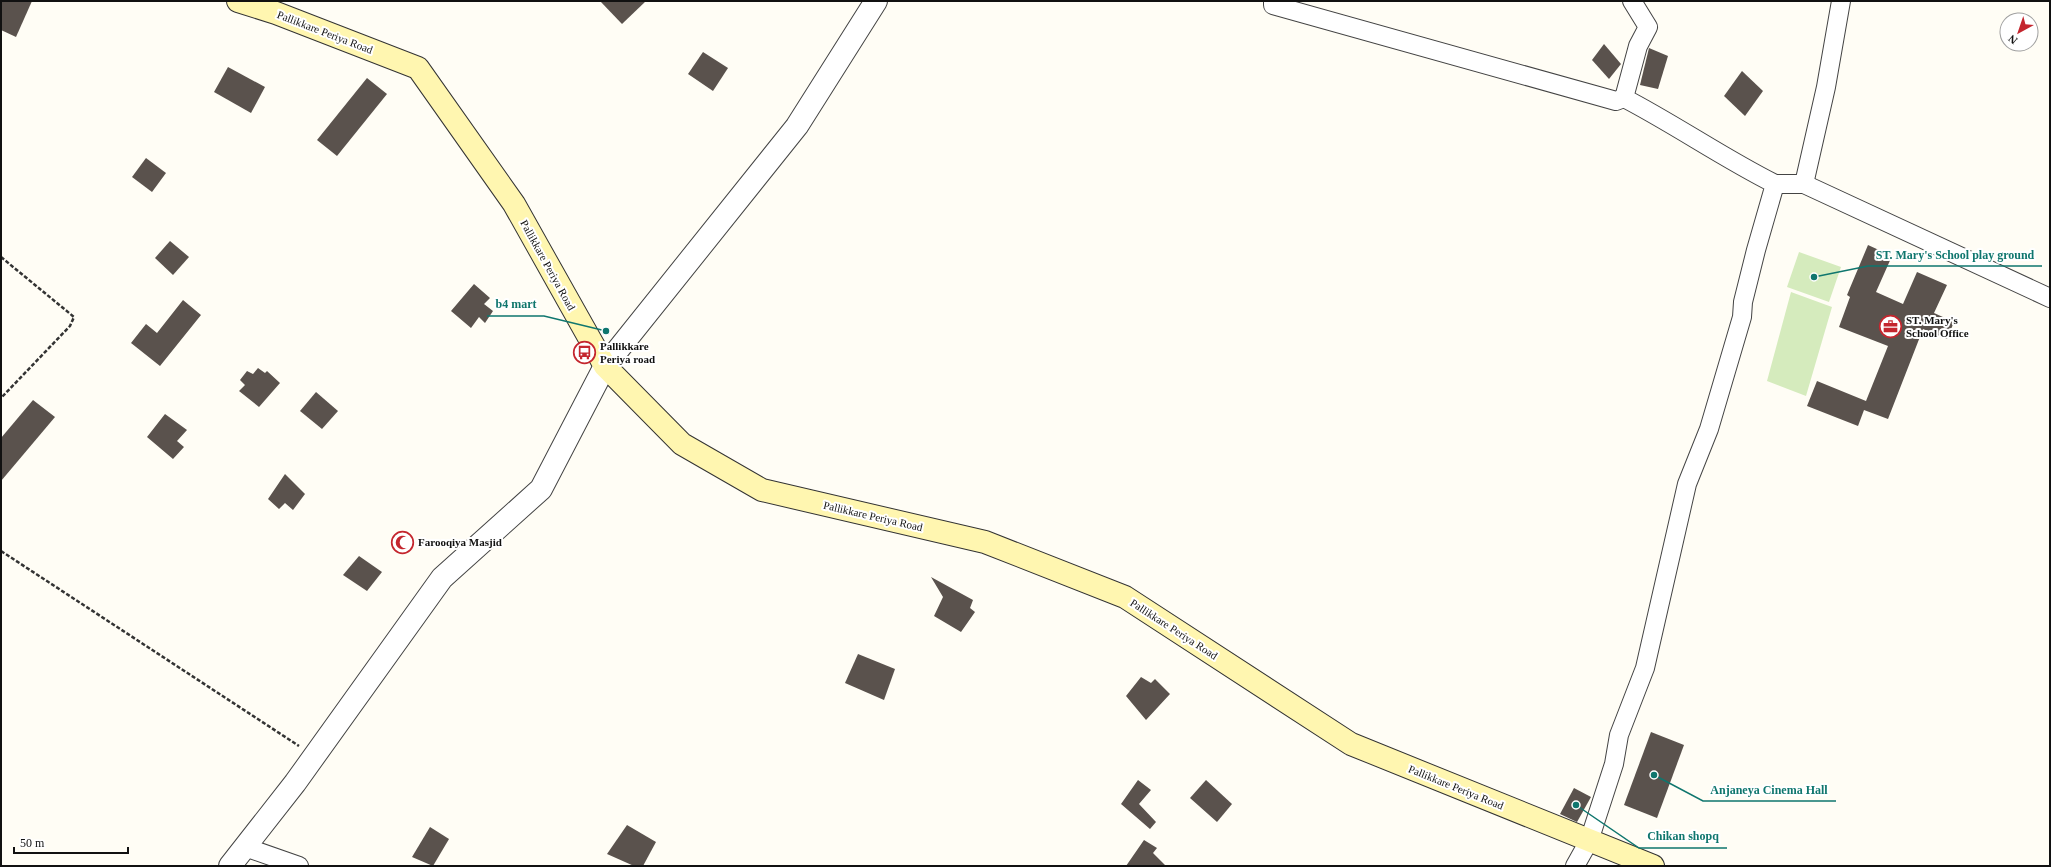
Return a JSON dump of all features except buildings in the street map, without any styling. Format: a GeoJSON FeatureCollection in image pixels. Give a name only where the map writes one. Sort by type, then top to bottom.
{"type":"FeatureCollection","features":[{"type":"Feature","properties":{"kind":"main road","name":"Pallikkare Periya Road"},"geometry":{"type":"LineString","coordinates":[[238,1],[276,13],[418,68],[514,204],[605,366],[682,444],[762,490],[985,542],[1125,597],[1351,744],[1653,866]]}},
{"type":"Feature","properties":{"kind":"street"},"geometry":{"type":"LineString","coordinates":[[230,866],[314,756],[442,578],[541,489],[605,366],[797,126],[876,1]]}},
{"type":"Feature","properties":{"kind":"street"},"geometry":{"type":"LineString","coordinates":[[1273,1],[1273,4],[1616,101],[1624,98],[1661,118],[1745,169],[1775,184],[1804,184],[2050,298]]}},
{"type":"Feature","properties":{"kind":"street"},"geometry":{"type":"LineString","coordinates":[[1624,98],[1638,46],[1648,27],[1632,1]]}},
{"type":"Feature","properties":{"kind":"street"},"geometry":{"type":"LineString","coordinates":[[1804,184],[1826,87],[1841,1]]}},
{"type":"Feature","properties":{"kind":"street"},"geometry":{"type":"LineString","coordinates":[[1575,866],[1589,841],[1614,764],[1619,735],[1645,668],[1687,484],[1709,429],[1742,317],[1743,302],[1775,184]]}},
{"type":"Feature","properties":{"kind":"street"},"geometry":{"type":"LineString","coordinates":[[245,847],[299,866]]}},
{"type":"Feature","properties":{"kind":"path"},"geometry":{"type":"LineString","coordinates":[[1,257],[74,317],[70,326],[1,398]]}},
{"type":"Feature","properties":{"kind":"path"},"geometry":{"type":"LineString","coordinates":[[1,551],[314,756]]}},
{"type":"Feature","properties":{"kind":"green space"},"geometry":{"type":"Polygon","coordinates":[[[1799,252],[1841,267],[1829,302],[1787,287],[1799,252]]]}},
{"type":"Feature","properties":{"kind":"green space"},"geometry":{"type":"Polygon","coordinates":[[[1791,292],[1832,307],[1806,396],[1767,381],[1791,292]]]}},
{"type":"Feature","properties":{"kind":"place","name":"ST. Mary's School play ground"},"geometry":{"type":"Point","coordinates":[1814,277]}},
{"type":"Feature","properties":{"kind":"place","name":"ST. Mary's School Office"},"geometry":{"type":"Point","coordinates":[1890,326]}},
{"type":"Feature","properties":{"kind":"place","name":"b4 mart"},"geometry":{"type":"Point","coordinates":[606,331]}},
{"type":"Feature","properties":{"kind":"place","name":"Pallikkare Periya road"},"geometry":{"type":"Point","coordinates":[584,352]}},
{"type":"Feature","properties":{"kind":"place","name":"Farooqiya Masjid"},"geometry":{"type":"Point","coordinates":[402,542]}},
{"type":"Feature","properties":{"kind":"place","name":"Anjaneya Cinema Hall"},"geometry":{"type":"Point","coordinates":[1654,775]}},
{"type":"Feature","properties":{"kind":"place","name":"Chikan shopq"},"geometry":{"type":"Point","coordinates":[1576,805]}}]}
